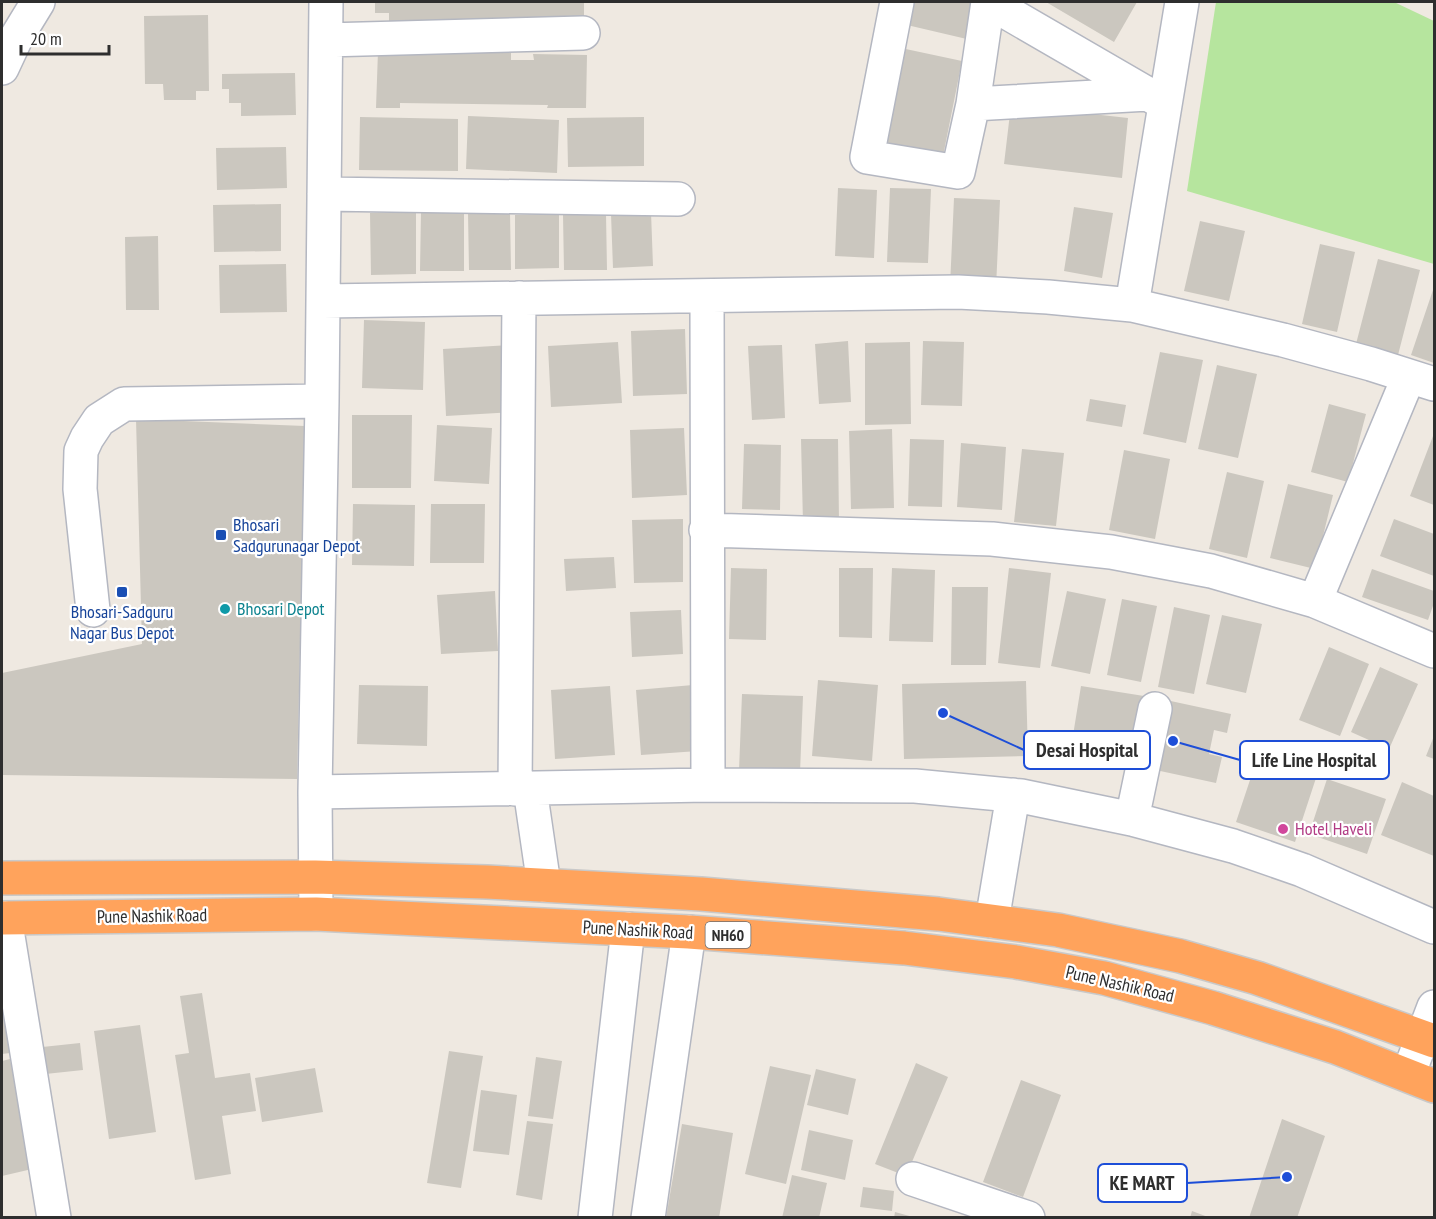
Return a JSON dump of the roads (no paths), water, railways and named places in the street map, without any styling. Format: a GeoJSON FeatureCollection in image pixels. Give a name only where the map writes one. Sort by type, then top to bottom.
{"type":"FeatureCollection","features":[{"type":"Feature","properties":{"kind":"highway","name":"NH60"},"geometry":{"type":"LineString","coordinates":[[2,878],[315,876],[544,885],[725,896],[938,914],[1058,930],[1180,956],[1431,1028]]}},
{"type":"Feature","properties":{"kind":"highway","name":"Pune Nashik Road"},"geometry":{"type":"LineString","coordinates":[[3,918],[316,914],[628,929],[904,948],[1016,962],[1104,978],[1214,1008],[1335,1047],[1421,1080]]}},
{"type":"Feature","properties":{"kind":"street"},"geometry":{"type":"LineString","coordinates":[[2,68],[15,38],[38,2]]}},
{"type":"Feature","properties":{"kind":"street"},"geometry":{"type":"LineString","coordinates":[[316,914],[315,792],[326,2]]}},
{"type":"Feature","properties":{"kind":"street"},"geometry":{"type":"LineString","coordinates":[[897,2],[867,158],[958,172],[973,104],[989,2],[1156,99]]}},
{"type":"Feature","properties":{"kind":"street"},"geometry":{"type":"LineString","coordinates":[[1132,305],[1156,99],[1182,3]]}},
{"type":"Feature","properties":{"kind":"street"},"geometry":{"type":"LineString","coordinates":[[326,40],[583,33]]}},
{"type":"Feature","properties":{"kind":"street"},"geometry":{"type":"LineString","coordinates":[[973,104],[1156,99]]}},
{"type":"Feature","properties":{"kind":"street"},"geometry":{"type":"LineString","coordinates":[[324,194],[678,199]]}},
{"type":"Feature","properties":{"kind":"street"},"geometry":{"type":"LineString","coordinates":[[323,301],[958,292],[1048,297],[1132,305],[1283,340],[1422,380],[1315,601]]}},
{"type":"Feature","properties":{"kind":"street"},"geometry":{"type":"LineString","coordinates":[[707,296],[708,785]]}},
{"type":"Feature","properties":{"kind":"street"},"geometry":{"type":"LineString","coordinates":[[519,298],[522,789],[544,885]]}},
{"type":"Feature","properties":{"kind":"street"},"geometry":{"type":"LineString","coordinates":[[93,610],[80,489],[81,451],[99,420],[124,404],[322,401]]}},
{"type":"Feature","properties":{"kind":"street"},"geometry":{"type":"LineString","coordinates":[[706,530],[992,539],[1111,552],[1211,571],[1315,601],[1434,651]]}},
{"type":"Feature","properties":{"kind":"street"},"geometry":{"type":"LineString","coordinates":[[1132,819],[1155,709]]}},
{"type":"Feature","properties":{"kind":"street"},"geometry":{"type":"LineString","coordinates":[[315,792],[708,785],[915,786],[1012,795],[1132,819],[1233,846],[1302,870],[1434,927]]}},
{"type":"Feature","properties":{"kind":"street"},"geometry":{"type":"LineString","coordinates":[[992,921],[1012,795]]}},
{"type":"Feature","properties":{"kind":"street"},"geometry":{"type":"LineString","coordinates":[[3,918],[54,1218]]}},
{"type":"Feature","properties":{"kind":"street"},"geometry":{"type":"LineString","coordinates":[[595,1218],[628,929]]}},
{"type":"Feature","properties":{"kind":"street"},"geometry":{"type":"LineString","coordinates":[[648,1218],[689,933]]}},
{"type":"Feature","properties":{"kind":"street"},"geometry":{"type":"LineString","coordinates":[[1421,1080],[1431,1028]]}},
{"type":"Feature","properties":{"kind":"street"},"geometry":{"type":"LineString","coordinates":[[913,1179],[1028,1218]]}},
{"type":"Feature","properties":{"kind":"place","name":"Bhosari Sadgurunagar Depot"},"geometry":{"type":"Point","coordinates":[221,535]}},
{"type":"Feature","properties":{"kind":"place","name":"Bhosari-Sadguru Nagar Bus Depot"},"geometry":{"type":"Point","coordinates":[122,592]}},
{"type":"Feature","properties":{"kind":"place","name":"Bhosari Depot"},"geometry":{"type":"Point","coordinates":[225,609]}},
{"type":"Feature","properties":{"kind":"place","name":"Desai Hospital"},"geometry":{"type":"Point","coordinates":[943,713]}},
{"type":"Feature","properties":{"kind":"place","name":"Life Line Hospital"},"geometry":{"type":"Point","coordinates":[1173,741]}},
{"type":"Feature","properties":{"kind":"place","name":"Hotel Haveli"},"geometry":{"type":"Point","coordinates":[1283,829]}},
{"type":"Feature","properties":{"kind":"place","name":"KE MART"},"geometry":{"type":"Point","coordinates":[1287,1177]}}]}
